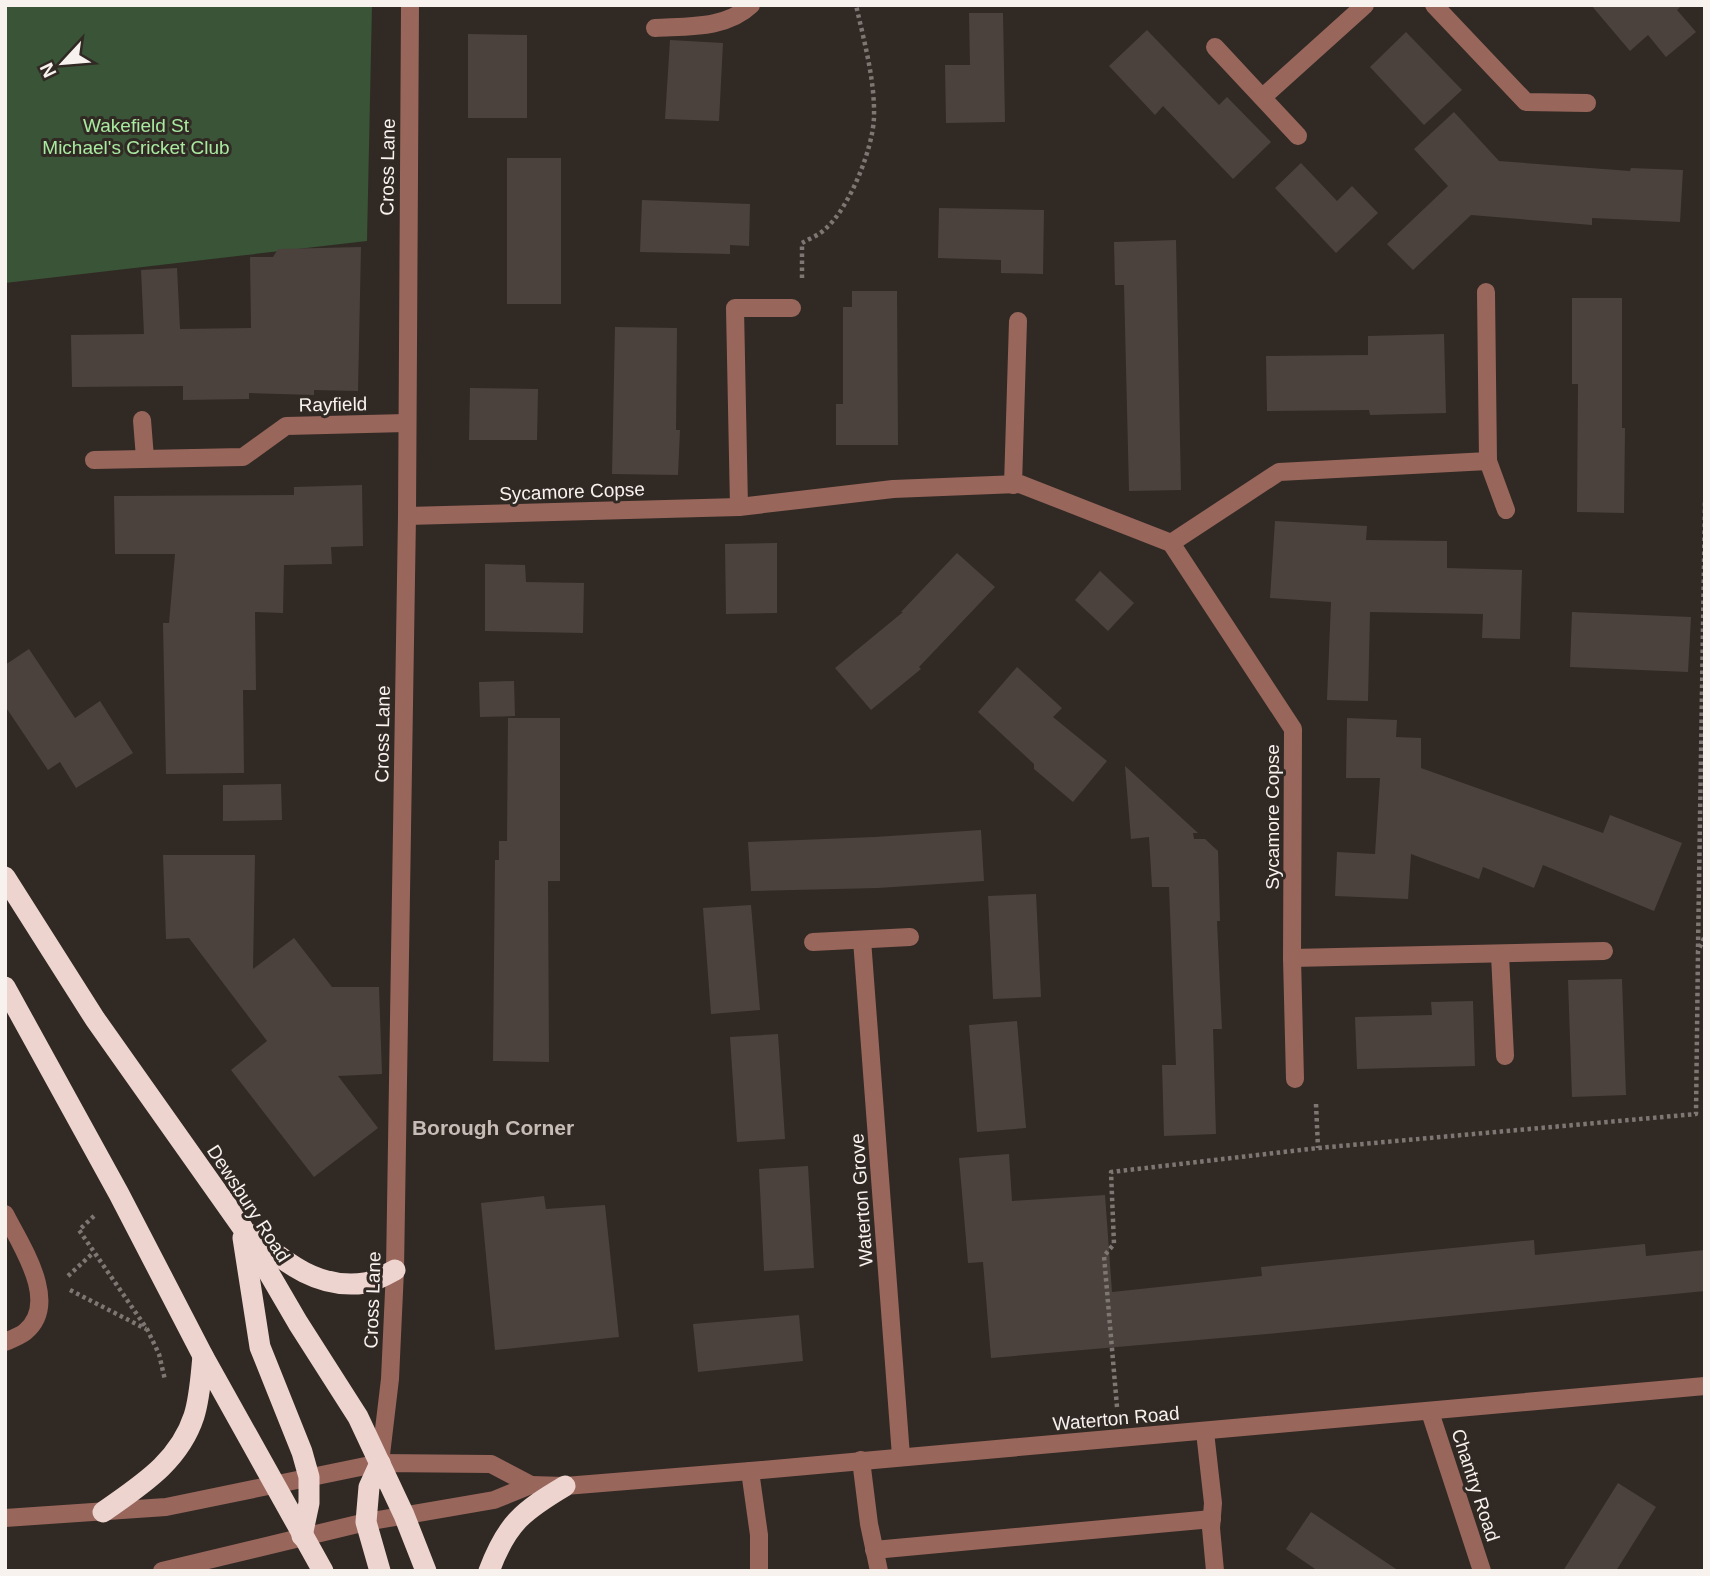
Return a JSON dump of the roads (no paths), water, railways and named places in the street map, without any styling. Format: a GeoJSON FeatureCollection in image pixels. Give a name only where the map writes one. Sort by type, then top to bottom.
{"type":"FeatureCollection","features":[{"type":"Feature","properties":{"kind":"highway","name":"Dewsbury Road"},"geometry":{"type":"LineString","coordinates":[[5,877],[95,1019],[242,1227],[298,1323],[358,1417],[404,1515],[426,1571]]}},
{"type":"Feature","properties":{"kind":"highway"},"geometry":{"type":"LineString","coordinates":[[5,987],[119,1195],[203,1356],[323,1571]]}},
{"type":"Feature","properties":{"kind":"highway"},"geometry":{"type":"LineString","coordinates":[[242,1227],[292,1268],[328,1283],[366,1283],[395,1270]]}},
{"type":"Feature","properties":{"kind":"highway"},"geometry":{"type":"LineString","coordinates":[[242,1227],[260,1347],[302,1452],[309,1477],[309,1503],[302,1536]]}},
{"type":"Feature","properties":{"kind":"highway"},"geometry":{"type":"LineString","coordinates":[[103,1511],[148,1481],[172,1458],[185,1438],[195,1413],[203,1356]]}},
{"type":"Feature","properties":{"kind":"highway"},"geometry":{"type":"LineString","coordinates":[[380,1463],[369,1487],[366,1522],[380,1571]]}},
{"type":"Feature","properties":{"kind":"highway"},"geometry":{"type":"LineString","coordinates":[[489,1571],[504,1535],[530,1507],[565,1486]]}},
{"type":"Feature","properties":{"kind":"street","name":"Cross Lane"},"geometry":{"type":"LineString","coordinates":[[380,1463],[390,1379],[395,1270],[407,516],[410,5]]}},
{"type":"Feature","properties":{"kind":"street"},"geometry":{"type":"LineString","coordinates":[[655,28],[709,25],[732,18],[751,5]]}},
{"type":"Feature","properties":{"kind":"street"},"geometry":{"type":"LineString","coordinates":[[1263,97],[1365,5]]}},
{"type":"Feature","properties":{"kind":"street"},"geometry":{"type":"LineString","coordinates":[[1433,5],[1525,102],[1587,103]]}},
{"type":"Feature","properties":{"kind":"street"},"geometry":{"type":"LineString","coordinates":[[1215,47],[1297,136]]}},
{"type":"Feature","properties":{"kind":"street"},"geometry":{"type":"LineString","coordinates":[[1486,292],[1488,461],[1506,510]]}},
{"type":"Feature","properties":{"kind":"street"},"geometry":{"type":"LineString","coordinates":[[739,507],[735,309],[792,308]]}},
{"type":"Feature","properties":{"kind":"street"},"geometry":{"type":"LineString","coordinates":[[1013,485],[1018,321]]}},
{"type":"Feature","properties":{"kind":"street"},"geometry":{"type":"LineString","coordinates":[[142,420],[145,458]]}},
{"type":"Feature","properties":{"kind":"street","name":"Rayfield"},"geometry":{"type":"LineString","coordinates":[[94,460],[243,457],[286,426],[406,424]]}},
{"type":"Feature","properties":{"kind":"street"},"geometry":{"type":"LineString","coordinates":[[1171,544],[1279,472],[1488,461]]}},
{"type":"Feature","properties":{"kind":"street","name":"Sycamore Copse"},"geometry":{"type":"LineString","coordinates":[[407,516],[739,507],[893,489],[1020,484],[1171,544],[1293,729],[1292,958],[1295,1079]]}},
{"type":"Feature","properties":{"kind":"street"},"geometry":{"type":"LineString","coordinates":[[813,942],[910,937]]}},
{"type":"Feature","properties":{"kind":"street","name":"Waterton Grove"},"geometry":{"type":"LineString","coordinates":[[862,940],[901,1457]]}},
{"type":"Feature","properties":{"kind":"street"},"geometry":{"type":"LineString","coordinates":[[1292,958],[1604,951]]}},
{"type":"Feature","properties":{"kind":"street"},"geometry":{"type":"LineString","coordinates":[[1500,955],[1504,1056]]}},
{"type":"Feature","properties":{"kind":"street"},"geometry":{"type":"LineString","coordinates":[[5,1214],[36,1275],[40,1290],[37,1314],[27,1331],[5,1342]]}},
{"type":"Feature","properties":{"kind":"street","name":"Waterton Road"},"geometry":{"type":"LineString","coordinates":[[162,1571],[366,1522],[494,1500],[531,1485],[565,1486],[750,1471],[1705,1386]]}},
{"type":"Feature","properties":{"kind":"street","name":"Chantry Road"},"geometry":{"type":"LineString","coordinates":[[1430,1412],[1482,1571]]}},
{"type":"Feature","properties":{"kind":"street"},"geometry":{"type":"LineString","coordinates":[[1205,1432],[1213,1503],[1215,1571]]}},
{"type":"Feature","properties":{"kind":"street"},"geometry":{"type":"LineString","coordinates":[[861,1460],[879,1571]]}},
{"type":"Feature","properties":{"kind":"street","name":"Waterton Road"},"geometry":{"type":"LineString","coordinates":[[5,1518],[166,1507],[380,1463],[491,1464],[531,1485]]}},
{"type":"Feature","properties":{"kind":"street"},"geometry":{"type":"LineString","coordinates":[[750,1471],[759,1535],[759,1571]]}},
{"type":"Feature","properties":{"kind":"street"},"geometry":{"type":"LineString","coordinates":[[874,1550],[1212,1519]]}},
{"type":"Feature","properties":{"kind":"district","name":"Borough Corner"},"geometry":{"type":"Point","coordinates":[493,1128]}},
{"type":"Feature","properties":{"kind":"park label","name":"Wakefield St Michael's Cricket Club"},"geometry":{"type":"Point","coordinates":[136,136]}}]}
